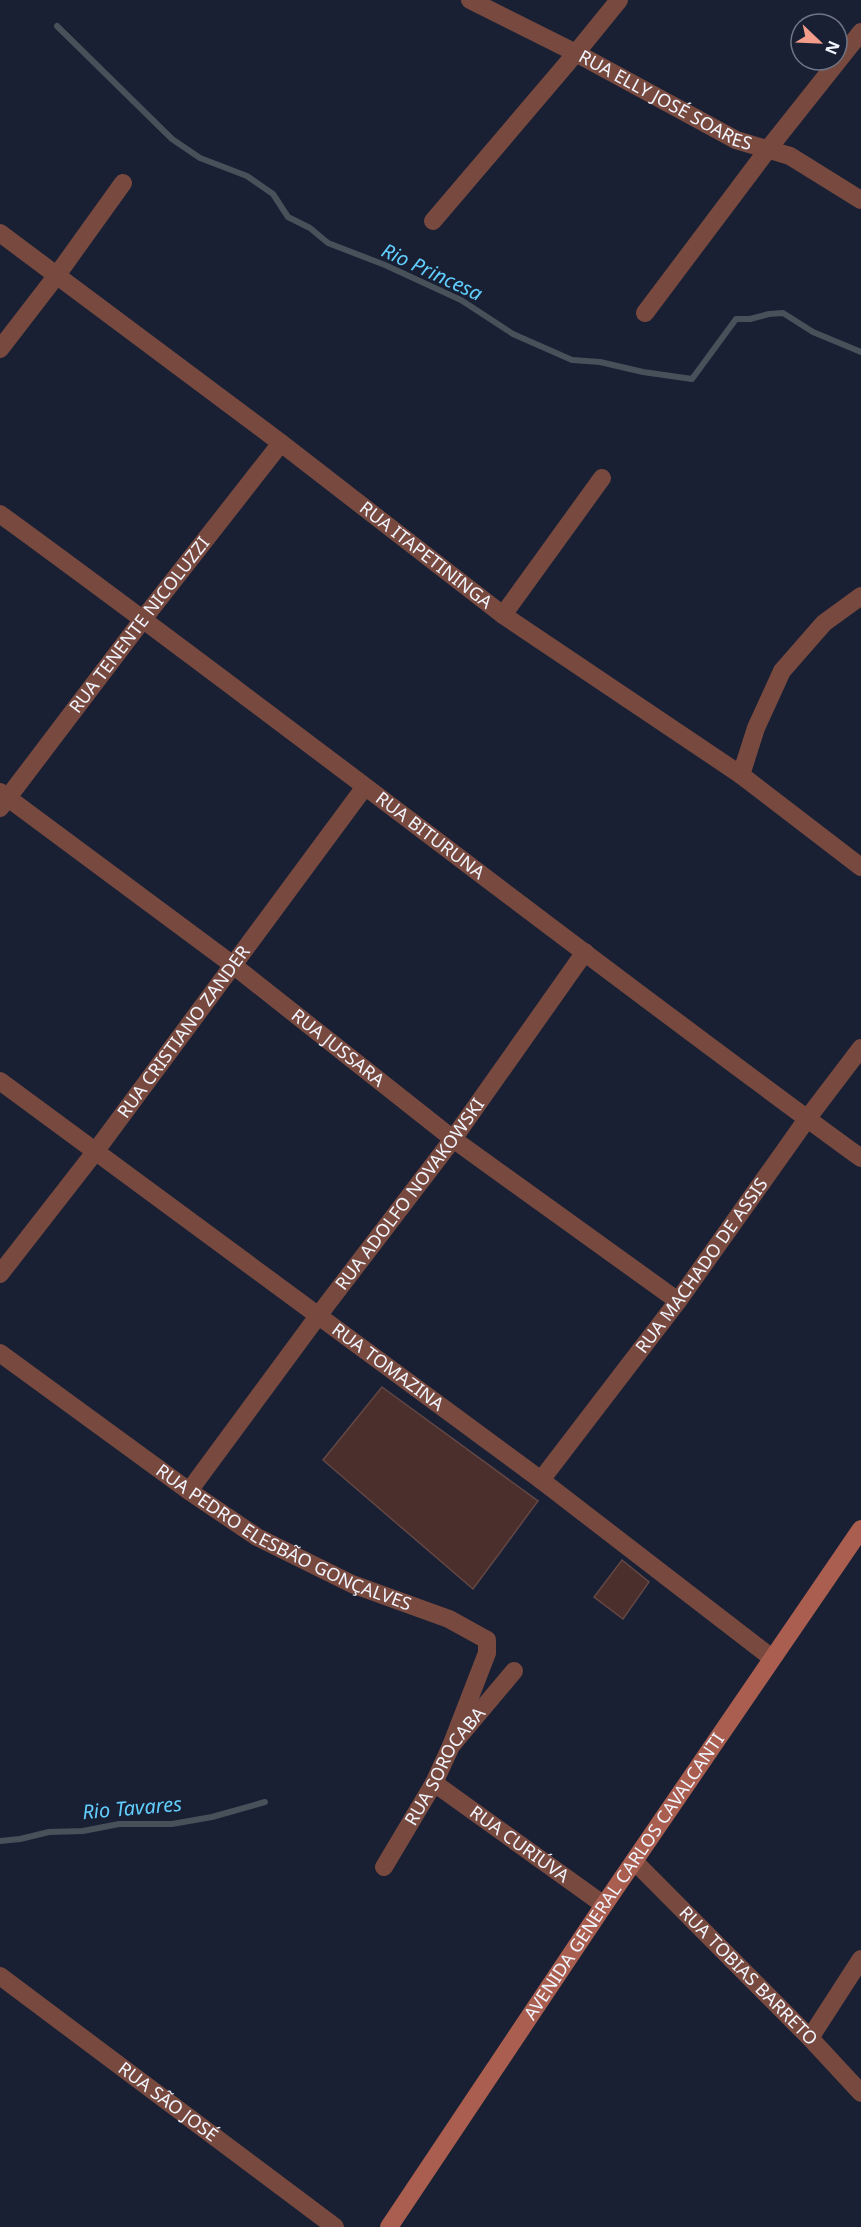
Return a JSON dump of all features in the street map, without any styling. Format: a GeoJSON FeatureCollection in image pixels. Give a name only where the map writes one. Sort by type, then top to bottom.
{"type":"FeatureCollection","features":[{"type":"Feature","properties":{"kind":"main road","name":"AVENIDA GENERAL CARLOS CAVALCANTI"},"geometry":{"type":"LineString","coordinates":[[390,2227],[604,1905],[861,1529]]}},
{"type":"Feature","properties":{"kind":"street","name":"RUA ELLY JOSÉ SOARES"},"geometry":{"type":"LineString","coordinates":[[471,0],[576,53],[736,140],[790,156],[861,200]]}},
{"type":"Feature","properties":{"kind":"street"},"geometry":{"type":"LineString","coordinates":[[433,221],[619,0]]}},
{"type":"Feature","properties":{"kind":"street"},"geometry":{"type":"LineString","coordinates":[[645,313],[769,148],[861,32]]}},
{"type":"Feature","properties":{"kind":"street"},"geometry":{"type":"LineString","coordinates":[[0,349],[57,276],[123,183]]}},
{"type":"Feature","properties":{"kind":"street","name":"RUA ITAPETININGA"},"geometry":{"type":"LineString","coordinates":[[0,233],[281,443],[503,615],[741,775],[861,867]]}},
{"type":"Feature","properties":{"kind":"street","name":"RUA TENENTE NICOLUZZI"},"geometry":{"type":"LineString","coordinates":[[3,799],[281,443]]}},
{"type":"Feature","properties":{"kind":"street"},"geometry":{"type":"LineString","coordinates":[[503,615],[602,477]]}},
{"type":"Feature","properties":{"kind":"street","name":"RUA BITURUNA"},"geometry":{"type":"LineString","coordinates":[[0,514],[144,618],[364,788],[861,1158]]}},
{"type":"Feature","properties":{"kind":"street"},"geometry":{"type":"LineString","coordinates":[[741,775],[756,728],[782,671],[824,624],[861,596]]}},
{"type":"Feature","properties":{"kind":"street","name":"RUA CRISTIANO ZANDER"},"geometry":{"type":"LineString","coordinates":[[0,1274],[95,1152],[364,788]]}},
{"type":"Feature","properties":{"kind":"street","name":"RUA JUSSARA"},"geometry":{"type":"LineString","coordinates":[[3,799],[233,965],[453,1139],[678,1301]]}},
{"type":"Feature","properties":{"kind":"street","name":"RUA ADOLFO NOVAKOWSKI"},"geometry":{"type":"LineString","coordinates":[[189,1491],[318,1316],[453,1139],[585,952]]}},
{"type":"Feature","properties":{"kind":"street","name":"RUA MACHADO DE ASSIS"},"geometry":{"type":"LineString","coordinates":[[541,1480],[678,1301],[807,1119],[861,1048]]}},
{"type":"Feature","properties":{"kind":"street","name":"RUA TOMAZINA"},"geometry":{"type":"LineString","coordinates":[[0,1081],[541,1480],[772,1658]]}},
{"type":"Feature","properties":{"kind":"street","name":"RUA PEDRO ELESBÃO GONÇALVES"},"geometry":{"type":"LineString","coordinates":[[0,1353],[189,1491],[257,1537],[352,1584],[449,1619],[487,1640],[487,1653],[451,1746]]}},
{"type":"Feature","properties":{"kind":"street","name":"RUA SOROCABA"},"geometry":{"type":"LineString","coordinates":[[384,1867],[434,1783],[451,1746],[514,1671]]}},
{"type":"Feature","properties":{"kind":"street","name":"RUA CURIÚVA"},"geometry":{"type":"LineString","coordinates":[[434,1783],[604,1905]]}},
{"type":"Feature","properties":{"kind":"street","name":"RUA TOBIAS BARRETO"},"geometry":{"type":"LineString","coordinates":[[634,1861],[810,2038],[861,2093]]}},
{"type":"Feature","properties":{"kind":"street"},"geometry":{"type":"LineString","coordinates":[[810,2038],[861,1959]]}},
{"type":"Feature","properties":{"kind":"street","name":"RUA SÃO JOSÉ"},"geometry":{"type":"LineString","coordinates":[[0,1976],[335,2227]]}},
{"type":"Feature","properties":{"kind":"building"},"geometry":{"type":"Polygon","coordinates":[[[382,1387],[538,1501],[473,1589],[323,1460],[382,1387]]]}},
{"type":"Feature","properties":{"kind":"building"},"geometry":{"type":"Polygon","coordinates":[[[622,1560],[649,1582],[623,1619],[594,1597],[622,1560]]]}},
{"type":"Feature","properties":{"kind":"waterway","name":"Rio Princesa"},"geometry":{"type":"LineString","coordinates":[[57,26],[172,139],[200,158],[247,176],[273,194],[288,217],[310,228],[328,243],[385,265],[461,300],[513,334],[572,360],[600,362],[643,372],[692,379],[736,319],[783,313],[813,332],[861,352]]}},
{"type":"Feature","properties":{"kind":"waterway","name":"Rio Tavares"},"geometry":{"type":"LineString","coordinates":[[0,1841],[49,1832],[83,1831],[119,1824],[172,1824],[212,1817],[265,1802]]}}]}
